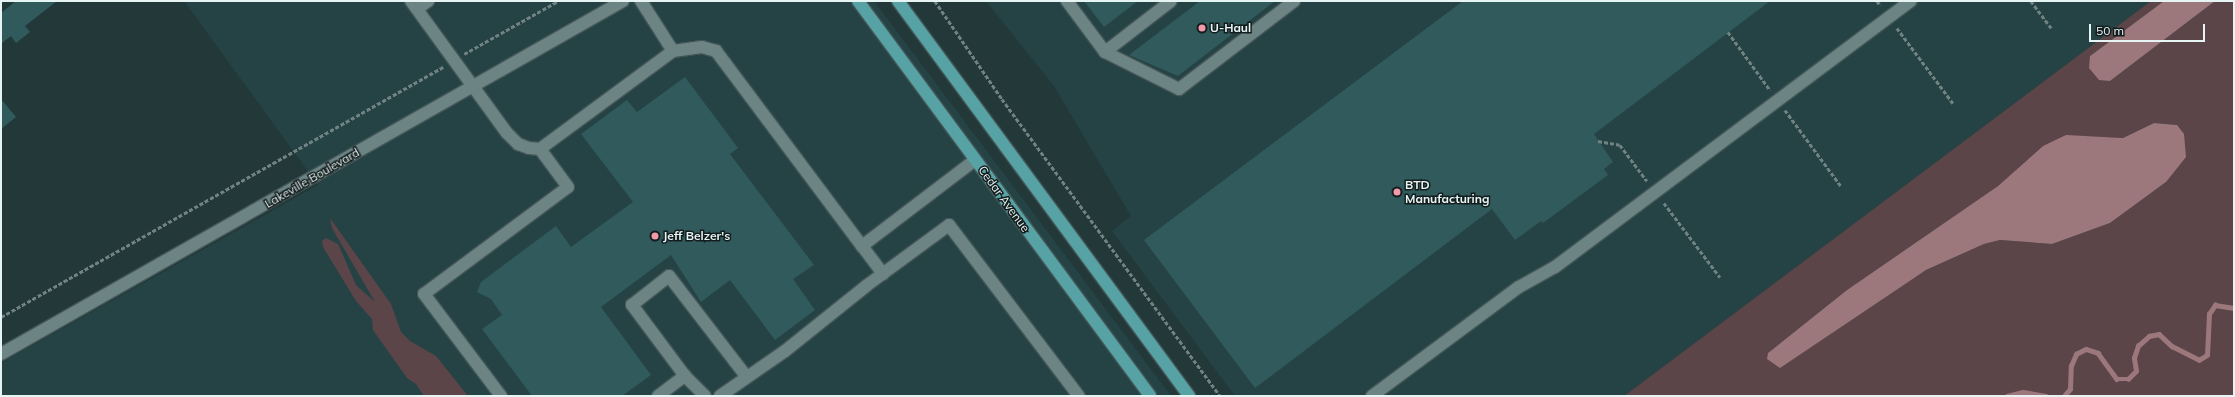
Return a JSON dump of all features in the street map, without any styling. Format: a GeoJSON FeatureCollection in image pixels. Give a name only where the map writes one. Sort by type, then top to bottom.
{"type":"FeatureCollection","features":[{"type":"Feature","properties":{"kind":"main road","name":"Cedar Avenue"},"geometry":{"type":"LineString","coordinates":[[858,1],[1150,396]]}},
{"type":"Feature","properties":{"kind":"main road"},"geometry":{"type":"LineString","coordinates":[[898,1],[1189,396]]}},
{"type":"Feature","properties":{"kind":"street"},"geometry":{"type":"LineString","coordinates":[[428,1],[414,5],[473,86],[513,139],[523,147],[540,150],[568,187],[424,294],[501,396]]}},
{"type":"Feature","properties":{"kind":"street","name":"Lakeville Boulevard"},"geometry":{"type":"LineString","coordinates":[[1,354],[622,1]]}},
{"type":"Feature","properties":{"kind":"street"},"geometry":{"type":"LineString","coordinates":[[642,1],[673,51]]}},
{"type":"Feature","properties":{"kind":"street"},"geometry":{"type":"LineString","coordinates":[[1067,1],[1105,52],[1179,89],[1294,1]]}},
{"type":"Feature","properties":{"kind":"street"},"geometry":{"type":"LineString","coordinates":[[1105,52],[1171,1]]}},
{"type":"Feature","properties":{"kind":"street"},"geometry":{"type":"LineString","coordinates":[[1372,396],[1519,287],[1555,267],[1910,1]]}},
{"type":"Feature","properties":{"kind":"street"},"geometry":{"type":"LineString","coordinates":[[540,150],[673,51],[702,47],[716,51],[883,274]]}},
{"type":"Feature","properties":{"kind":"street"},"geometry":{"type":"LineString","coordinates":[[862,246],[975,160]]}},
{"type":"Feature","properties":{"kind":"street"},"geometry":{"type":"LineString","coordinates":[[720,396],[746,376],[785,352],[883,274],[949,225],[1079,396]]}},
{"type":"Feature","properties":{"kind":"street"},"geometry":{"type":"LineString","coordinates":[[705,396],[685,376],[632,305],[670,276],[746,376]]}},
{"type":"Feature","properties":{"kind":"street"},"geometry":{"type":"LineString","coordinates":[[658,396],[685,376]]}},
{"type":"Feature","properties":{"kind":"path"},"geometry":{"type":"LineString","coordinates":[[1,317],[558,1]]}},
{"type":"Feature","properties":{"kind":"path"},"geometry":{"type":"LineString","coordinates":[[935,1],[1002,99],[1220,396]]}},
{"type":"Feature","properties":{"kind":"path"},"geometry":{"type":"LineString","coordinates":[[1877,1],[1886,13]]}},
{"type":"Feature","properties":{"kind":"path"},"geometry":{"type":"LineString","coordinates":[[2031,1],[2052,29]]}},
{"type":"Feature","properties":{"kind":"path"},"geometry":{"type":"LineString","coordinates":[[1895,25],[1953,103]]}},
{"type":"Feature","properties":{"kind":"shaded area"},"geometry":{"type":"Polygon","coordinates":[[[184,1],[874,1],[1171,396],[1,396],[1,363],[318,185],[184,1]]]}},
{"type":"Feature","properties":{"kind":"shaded area"},"geometry":{"type":"Polygon","coordinates":[[[986,1],[2151,1],[1624,396],[1235,396],[1112,231],[1131,216],[1054,86],[986,1]]]}},
{"type":"Feature","properties":{"kind":"shaded area"},"geometry":{"type":"Polygon","coordinates":[[[2151,1],[2164,1],[2090,56],[2110,81],[2215,1],[2234,1],[2234,396],[1624,396],[2151,1]],[[2154,123],[2123,138],[2078,136],[2043,146],[1998,186],[1847,290],[1768,353],[1894,290],[1926,270],[1984,244],[2000,240],[2052,244],[2110,223],[2166,182],[2177,125],[2154,123]]]}},
{"type":"Feature","properties":{"kind":"shaded area"},"geometry":{"type":"Polygon","coordinates":[[[2164,1],[2215,1],[2110,81],[2099,80],[2089,68],[2090,56],[2164,1]]]}},
{"type":"Feature","properties":{"kind":"shaded area"},"geometry":{"type":"Polygon","coordinates":[[[2154,123],[2177,125],[2184,134],[2186,157],[2166,182],[2110,223],[2052,244],[2000,240],[1984,244],[1926,270],[1780,368],[1767,359],[1768,353],[1847,290],[1998,186],[2043,146],[2066,135],[2123,138],[2154,123]]]}},
{"type":"Feature","properties":{"kind":"shaded area"},"geometry":{"type":"Polygon","coordinates":[[[330,218],[391,304],[401,332],[410,341],[436,356],[468,396],[424,396],[416,384],[407,378],[373,330],[372,319],[356,301],[323,247],[322,241],[326,238],[338,244],[356,285],[375,302],[332,228],[330,218]]]}},
{"type":"Feature","properties":{"kind":"building"},"geometry":{"type":"Polygon","coordinates":[[[16,1],[57,1],[25,26],[30,32],[16,43],[11,36],[1,44],[1,13],[16,1]]]}},
{"type":"Feature","properties":{"kind":"building"},"geometry":{"type":"Polygon","coordinates":[[[1084,1],[1138,1],[1104,27],[1084,1]]]}},
{"type":"Feature","properties":{"kind":"building","name":"U-Haul"},"geometry":{"type":"Polygon","coordinates":[[[1200,1],[1275,1],[1178,76],[1129,55],[1200,1]]]}},
{"type":"Feature","properties":{"kind":"building","name":"BTD Manufacturing"},"geometry":{"type":"Polygon","coordinates":[[[1463,1],[1770,1],[1594,134],[1613,162],[1604,169],[1608,175],[1543,223],[1541,221],[1515,240],[1492,209],[1255,388],[1144,240],[1463,1]]]}},
{"type":"Feature","properties":{"kind":"building","name":"Jeff Belzer's"},"geometry":{"type":"Polygon","coordinates":[[[685,77],[738,148],[730,154],[814,265],[793,279],[815,310],[775,340],[730,280],[701,302],[671,255],[601,307],[651,375],[622,396],[532,396],[482,329],[502,315],[491,299],[477,292],[481,282],[556,226],[571,247],[633,202],[581,134],[627,100],[637,112],[685,77]]]}},
{"type":"Feature","properties":{"kind":"building"},"geometry":{"type":"Polygon","coordinates":[[[1,99],[16,117],[1,129],[1,99]]]}},
{"type":"Feature","properties":{"kind":"waterway"},"geometry":{"type":"LineString","coordinates":[[2064,396],[2070,389],[2071,366],[2076,354],[2086,349],[2098,353],[2117,379],[2128,379],[2136,371],[2134,358],[2138,346],[2149,336],[2159,334],[2172,346],[2199,360],[2207,355],[2209,314],[2215,305],[2234,308]]}},
{"type":"Feature","properties":{"kind":"waterway"},"geometry":{"type":"LineString","coordinates":[[2007,396],[2023,392],[2046,396]]}},
{"type":"Feature","properties":{"kind":"place","name":"U-Haul"},"geometry":{"type":"Point","coordinates":[1202,28]}},
{"type":"Feature","properties":{"kind":"place","name":"BTD Manufacturing"},"geometry":{"type":"Point","coordinates":[1397,192]}},
{"type":"Feature","properties":{"kind":"place","name":"Jeff Belzer's"},"geometry":{"type":"Point","coordinates":[655,236]}}]}
